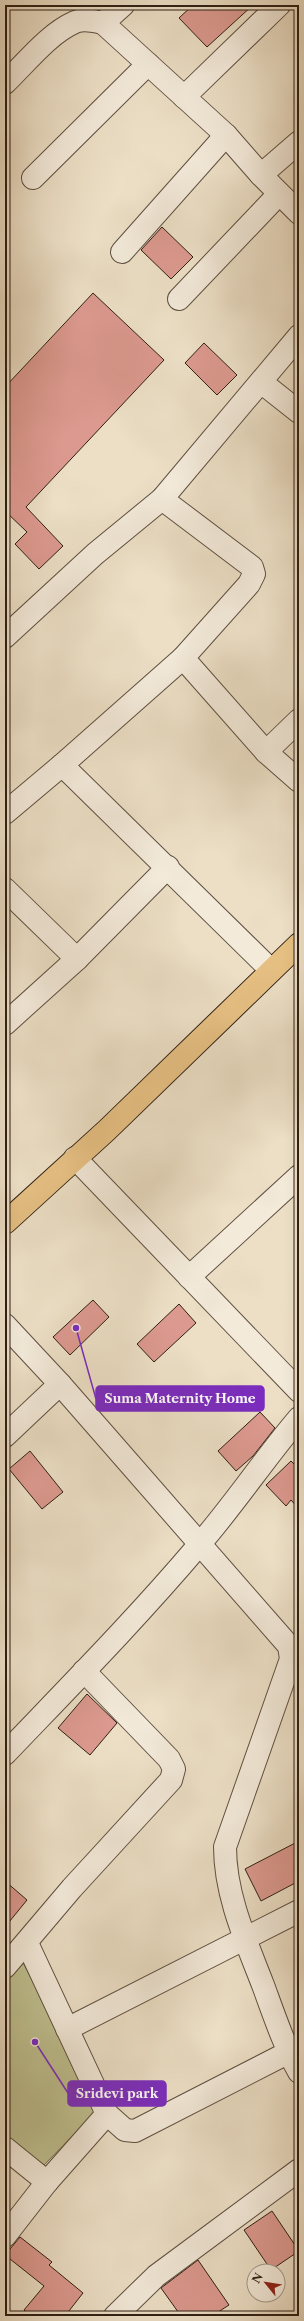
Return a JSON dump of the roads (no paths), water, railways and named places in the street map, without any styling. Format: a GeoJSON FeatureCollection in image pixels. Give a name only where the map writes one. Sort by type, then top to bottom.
{"type":"FeatureCollection","features":[{"type":"Feature","properties":{"kind":"main road"},"geometry":{"type":"LineString","coordinates":[[5,1223],[299,944]]}},
{"type":"Feature","properties":{"kind":"street"},"geometry":{"type":"LineString","coordinates":[[103,23],[123,5]]}},
{"type":"Feature","properties":{"kind":"street"},"geometry":{"type":"LineString","coordinates":[[184,97],[279,5]]}},
{"type":"Feature","properties":{"kind":"street"},"geometry":{"type":"LineString","coordinates":[[5,83],[64,29],[76,22],[90,20],[103,23],[226,135],[261,175],[299,213]]}},
{"type":"Feature","properties":{"kind":"street"},"geometry":{"type":"LineString","coordinates":[[33,178],[148,64]]}},
{"type":"Feature","properties":{"kind":"street"},"geometry":{"type":"LineString","coordinates":[[122,252],[226,135]]}},
{"type":"Feature","properties":{"kind":"street"},"geometry":{"type":"LineString","coordinates":[[261,175],[299,142]]}},
{"type":"Feature","properties":{"kind":"street"},"geometry":{"type":"LineString","coordinates":[[179,299],[279,194]]}},
{"type":"Feature","properties":{"kind":"street"},"geometry":{"type":"LineString","coordinates":[[5,637],[94,554],[162,499],[262,382],[299,336]]}},
{"type":"Feature","properties":{"kind":"street"},"geometry":{"type":"LineString","coordinates":[[262,382],[299,412]]}},
{"type":"Feature","properties":{"kind":"street"},"geometry":{"type":"LineString","coordinates":[[5,813],[62,765],[183,658],[249,584],[254,574],[252,567],[162,499]]}},
{"type":"Feature","properties":{"kind":"street"},"geometry":{"type":"LineString","coordinates":[[183,658],[266,752],[299,781]]}},
{"type":"Feature","properties":{"kind":"street"},"geometry":{"type":"LineString","coordinates":[[266,752],[299,720]]}},
{"type":"Feature","properties":{"kind":"street"},"geometry":{"type":"LineString","coordinates":[[62,765],[271,970]]}},
{"type":"Feature","properties":{"kind":"street"},"geometry":{"type":"LineString","coordinates":[[5,1024],[77,959],[168,868]]}},
{"type":"Feature","properties":{"kind":"street"},"geometry":{"type":"LineString","coordinates":[[5,889],[77,959]]}},
{"type":"Feature","properties":{"kind":"street"},"geometry":{"type":"LineString","coordinates":[[75,1158],[299,1391]]}},
{"type":"Feature","properties":{"kind":"street"},"geometry":{"type":"LineString","coordinates":[[189,1277],[299,1178]]}},
{"type":"Feature","properties":{"kind":"street"},"geometry":{"type":"LineString","coordinates":[[5,1325],[60,1384],[199,1545],[289,1646],[291,1659],[225,1847],[225,1867],[229,1885],[246,1938],[294,2050],[299,2072]]}},
{"type":"Feature","properties":{"kind":"street"},"geometry":{"type":"LineString","coordinates":[[5,1436],[60,1384]]}},
{"type":"Feature","properties":{"kind":"street"},"geometry":{"type":"LineString","coordinates":[[5,1754],[84,1671],[199,1545],[270,1452],[299,1418]]}},
{"type":"Feature","properties":{"kind":"street"},"geometry":{"type":"LineString","coordinates":[[5,1967],[27,1943],[72,1888],[171,1780],[174,1769],[170,1759],[84,1671]]}},
{"type":"Feature","properties":{"kind":"street"},"geometry":{"type":"LineString","coordinates":[[67,2029],[299,1911]]}},
{"type":"Feature","properties":{"kind":"street"},"geometry":{"type":"LineString","coordinates":[[27,1943],[107,2114],[125,2130],[135,2131],[294,2050]]}},
{"type":"Feature","properties":{"kind":"street"},"geometry":{"type":"LineString","coordinates":[[5,2236],[47,2182],[107,2114]]}},
{"type":"Feature","properties":{"kind":"street"},"geometry":{"type":"LineString","coordinates":[[5,2148],[47,2182]]}},
{"type":"Feature","properties":{"kind":"street"},"geometry":{"type":"LineString","coordinates":[[114,2316],[156,2276],[299,2170]]}},
{"type":"Feature","properties":{"kind":"place","name":"Suma Maternity Home"},"geometry":{"type":"Point","coordinates":[76,1328]}},
{"type":"Feature","properties":{"kind":"place","name":"Sridevi park"},"geometry":{"type":"Point","coordinates":[35,2042]}}]}
